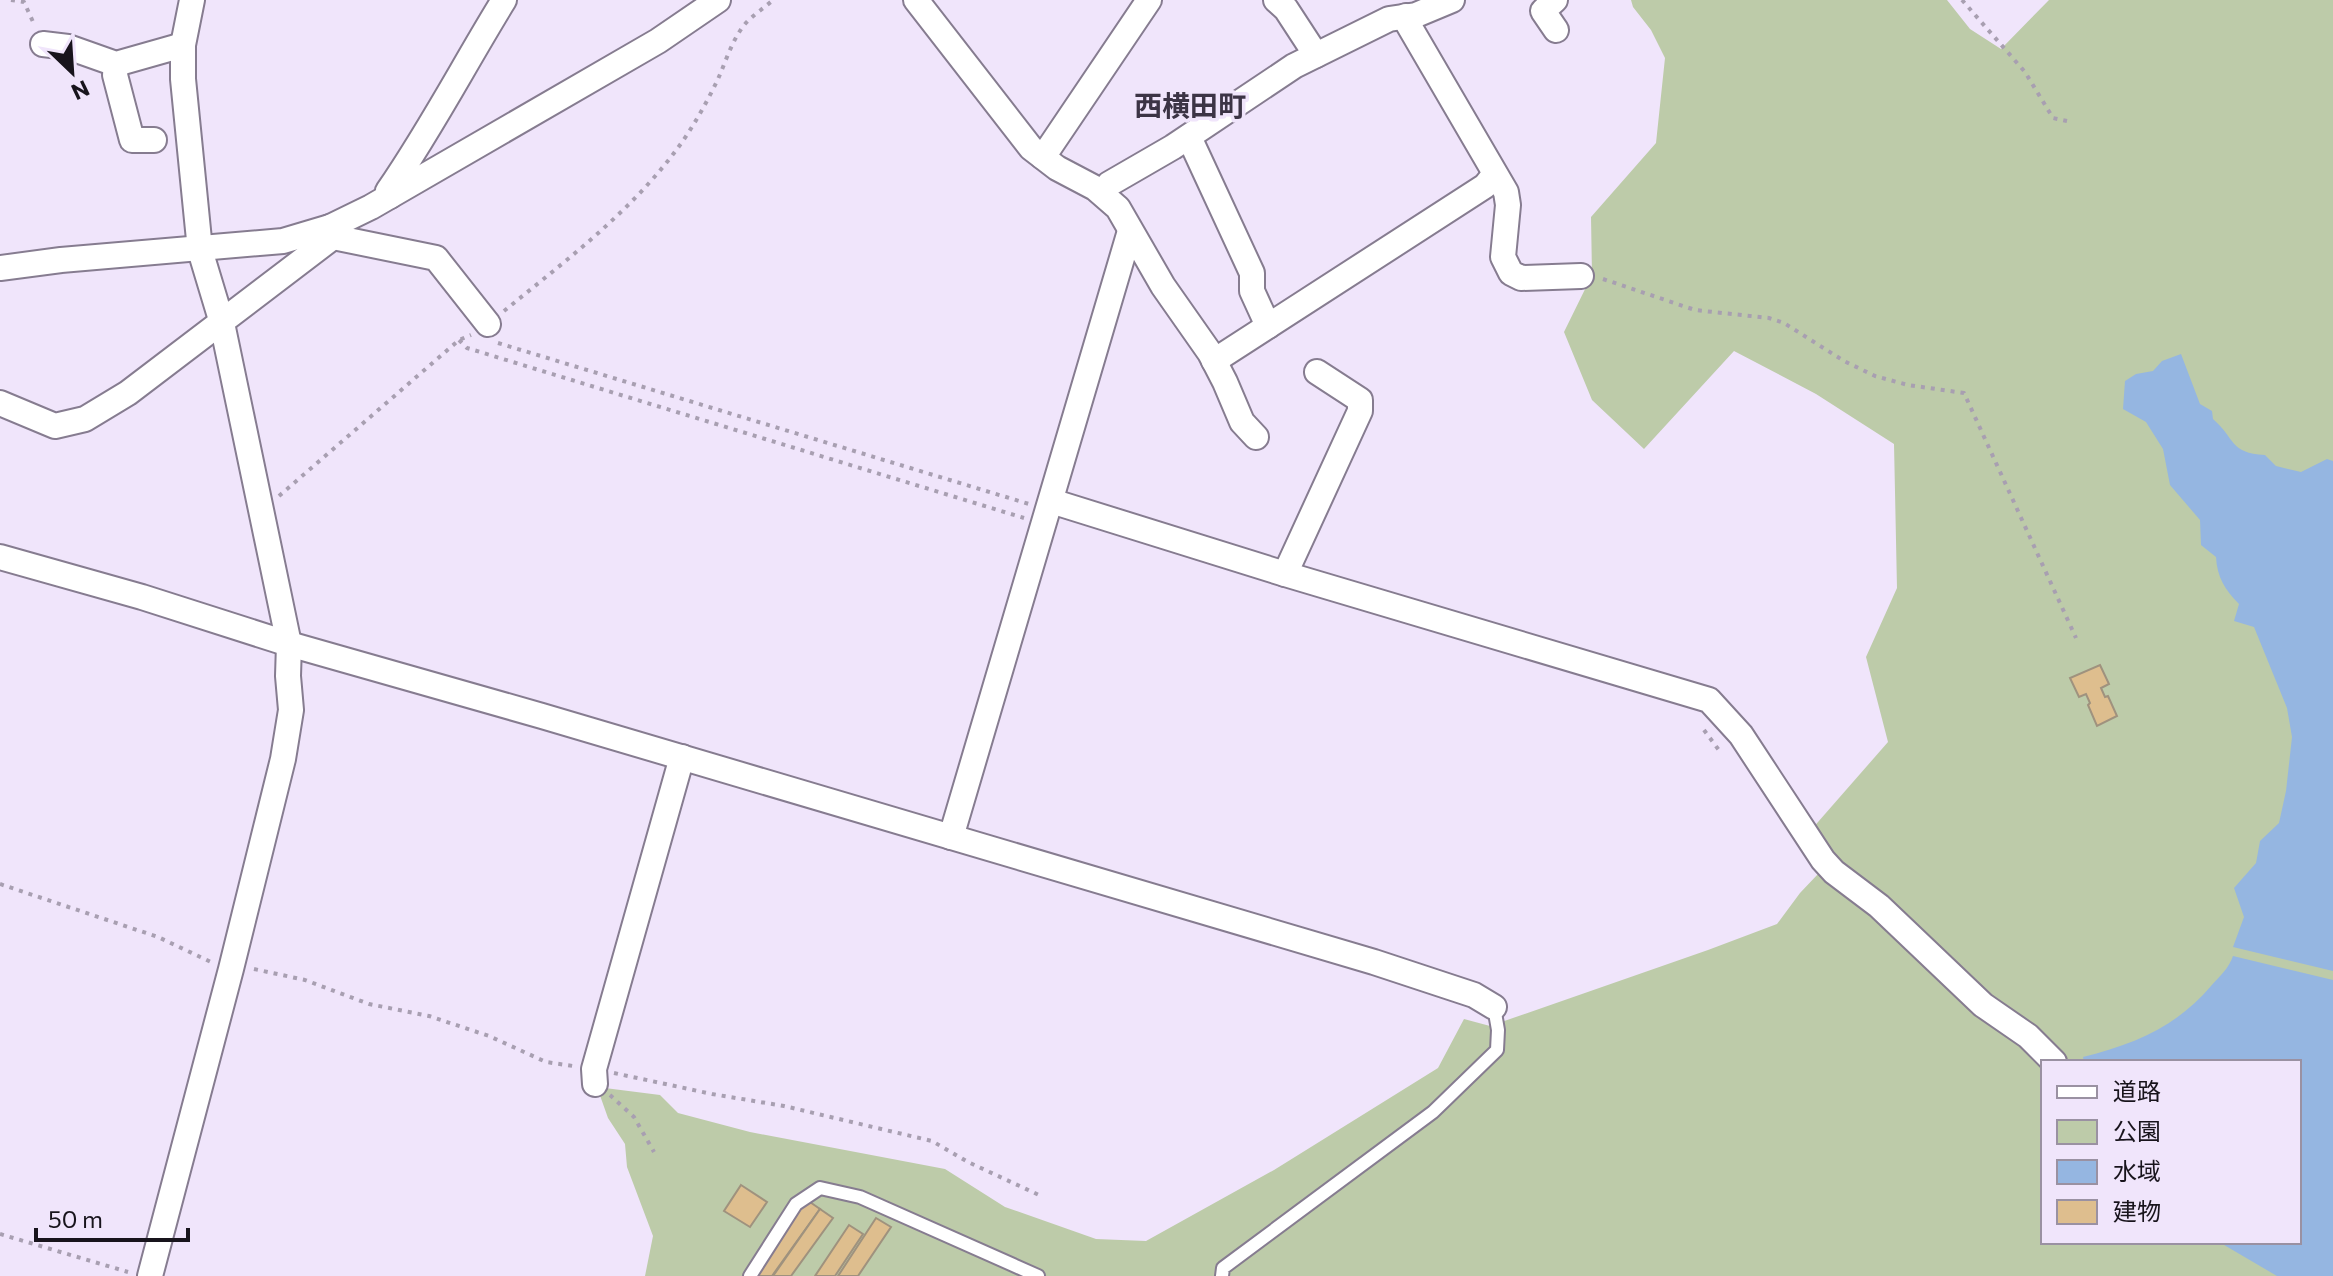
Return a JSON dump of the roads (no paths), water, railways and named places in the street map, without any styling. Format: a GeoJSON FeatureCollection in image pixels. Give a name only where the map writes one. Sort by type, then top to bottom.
{"type":"FeatureCollection","features":[{"type":"Feature","properties":{"kind":"street"},"geometry":{"type":"LineString","coordinates":[[139,1274],[231,969],[283,759],[291,710],[289,644],[222,323],[200,250],[183,79],[183,45],[192,0]]}},
{"type":"Feature","properties":{"kind":"street"},"geometry":{"type":"LineString","coordinates":[[390,196],[388,191],[434,121],[504,0]]}},
{"type":"Feature","properties":{"kind":"street"},"geometry":{"type":"LineString","coordinates":[[0,403],[55,426],[85,419],[128,393],[222,323],[332,232],[658,41],[718,0]]}},
{"type":"Feature","properties":{"kind":"street"},"geometry":{"type":"LineString","coordinates":[[916,0],[1031,148],[1057,168],[1095,188],[1118,208],[1163,286],[1214,361],[1242,422],[1256,437]]}},
{"type":"Feature","properties":{"kind":"street"},"geometry":{"type":"LineString","coordinates":[[1043,157],[1149,0]]}},
{"type":"Feature","properties":{"kind":"street"},"geometry":{"type":"LineString","coordinates":[[1276,0],[1293,19],[1316,55]]}},
{"type":"Feature","properties":{"kind":"street"},"geometry":{"type":"LineString","coordinates":[[1102,193],[1109,184],[1189,137],[1294,66],[1389,19],[1416,15],[1452,0]]}},
{"type":"Feature","properties":{"kind":"street"},"geometry":{"type":"LineString","coordinates":[[1555,0],[1543,11],[1556,30]]}},
{"type":"Feature","properties":{"kind":"street"},"geometry":{"type":"LineString","coordinates":[[1406,16],[1506,192],[1508,205],[1503,257],[1511,273],[1521,278],[1581,276]]}},
{"type":"Feature","properties":{"kind":"street"},"geometry":{"type":"LineString","coordinates":[[43,44],[68,47],[116,64],[183,45]]}},
{"type":"Feature","properties":{"kind":"street"},"geometry":{"type":"LineString","coordinates":[[116,64],[115,75],[132,140],[154,140]]}},
{"type":"Feature","properties":{"kind":"street"},"geometry":{"type":"LineString","coordinates":[[1189,137],[1252,273],[1252,291],[1268,326]]}},
{"type":"Feature","properties":{"kind":"street"},"geometry":{"type":"LineString","coordinates":[[1214,361],[1485,186],[1494,175]]}},
{"type":"Feature","properties":{"kind":"street"},"geometry":{"type":"LineString","coordinates":[[951,837],[1130,231]]}},
{"type":"Feature","properties":{"kind":"street"},"geometry":{"type":"LineString","coordinates":[[0,268],[61,260],[200,250],[332,232],[436,258],[484,327]]}},
{"type":"Feature","properties":{"kind":"street"},"geometry":{"type":"LineString","coordinates":[[1285,574],[1360,411],[1360,400],[1317,372]]}},
{"type":"Feature","properties":{"kind":"street"},"geometry":{"type":"LineString","coordinates":[[1048,512],[1285,574],[1709,700],[1741,735],[1834,872],[1879,906],[1983,1005],[2028,1036],[2052,1060]]}},
{"type":"Feature","properties":{"kind":"street"},"geometry":{"type":"LineString","coordinates":[[0,557],[1374,962],[1474,995],[1494,1007]]}},
{"type":"Feature","properties":{"kind":"street"},"geometry":{"type":"LineString","coordinates":[[594,1077],[682,757]]}},
{"type":"Feature","properties":{"kind":"lane"},"geometry":{"type":"LineString","coordinates":[[1222,1276],[1223,1268],[1433,1112],[1497,1050],[1494,1007]]}},
{"type":"Feature","properties":{"kind":"lane"},"geometry":{"type":"LineString","coordinates":[[750,1276],[796,1204],[820,1188],[860,1197],[1038,1276]]}},
{"type":"Feature","properties":{"kind":"water"},"geometry":{"type":"Polygon","coordinates":[[[2181,354],[2200,404],[2212,411],[2213,419],[2239,448],[2265,455],[2276,466],[2301,472],[2327,459],[2333,461],[2333,971],[2233,947],[2244,917],[2234,888],[2256,863],[2260,841],[2279,823],[2292,737],[2287,708],[2254,627],[2234,621],[2239,604],[2223,583],[2216,557],[2201,545],[2200,520],[2170,485],[2163,449],[2146,422],[2123,409],[2125,381],[2136,374],[2153,371],[2162,361],[2181,354]]]}},
{"type":"Feature","properties":{"kind":"water"},"geometry":{"type":"Polygon","coordinates":[[[2233,956],[2333,980],[2333,1276],[2277,1276],[2222,1244],[2301,1244],[2301,1060],[2084,1060],[2083,1057],[2137,1040],[2169,1023],[2198,1000],[2233,956]]]}},
{"type":"Feature","properties":{"kind":"district","name":"西横田町"},"geometry":{"type":"Point","coordinates":[1190,105]}}]}
